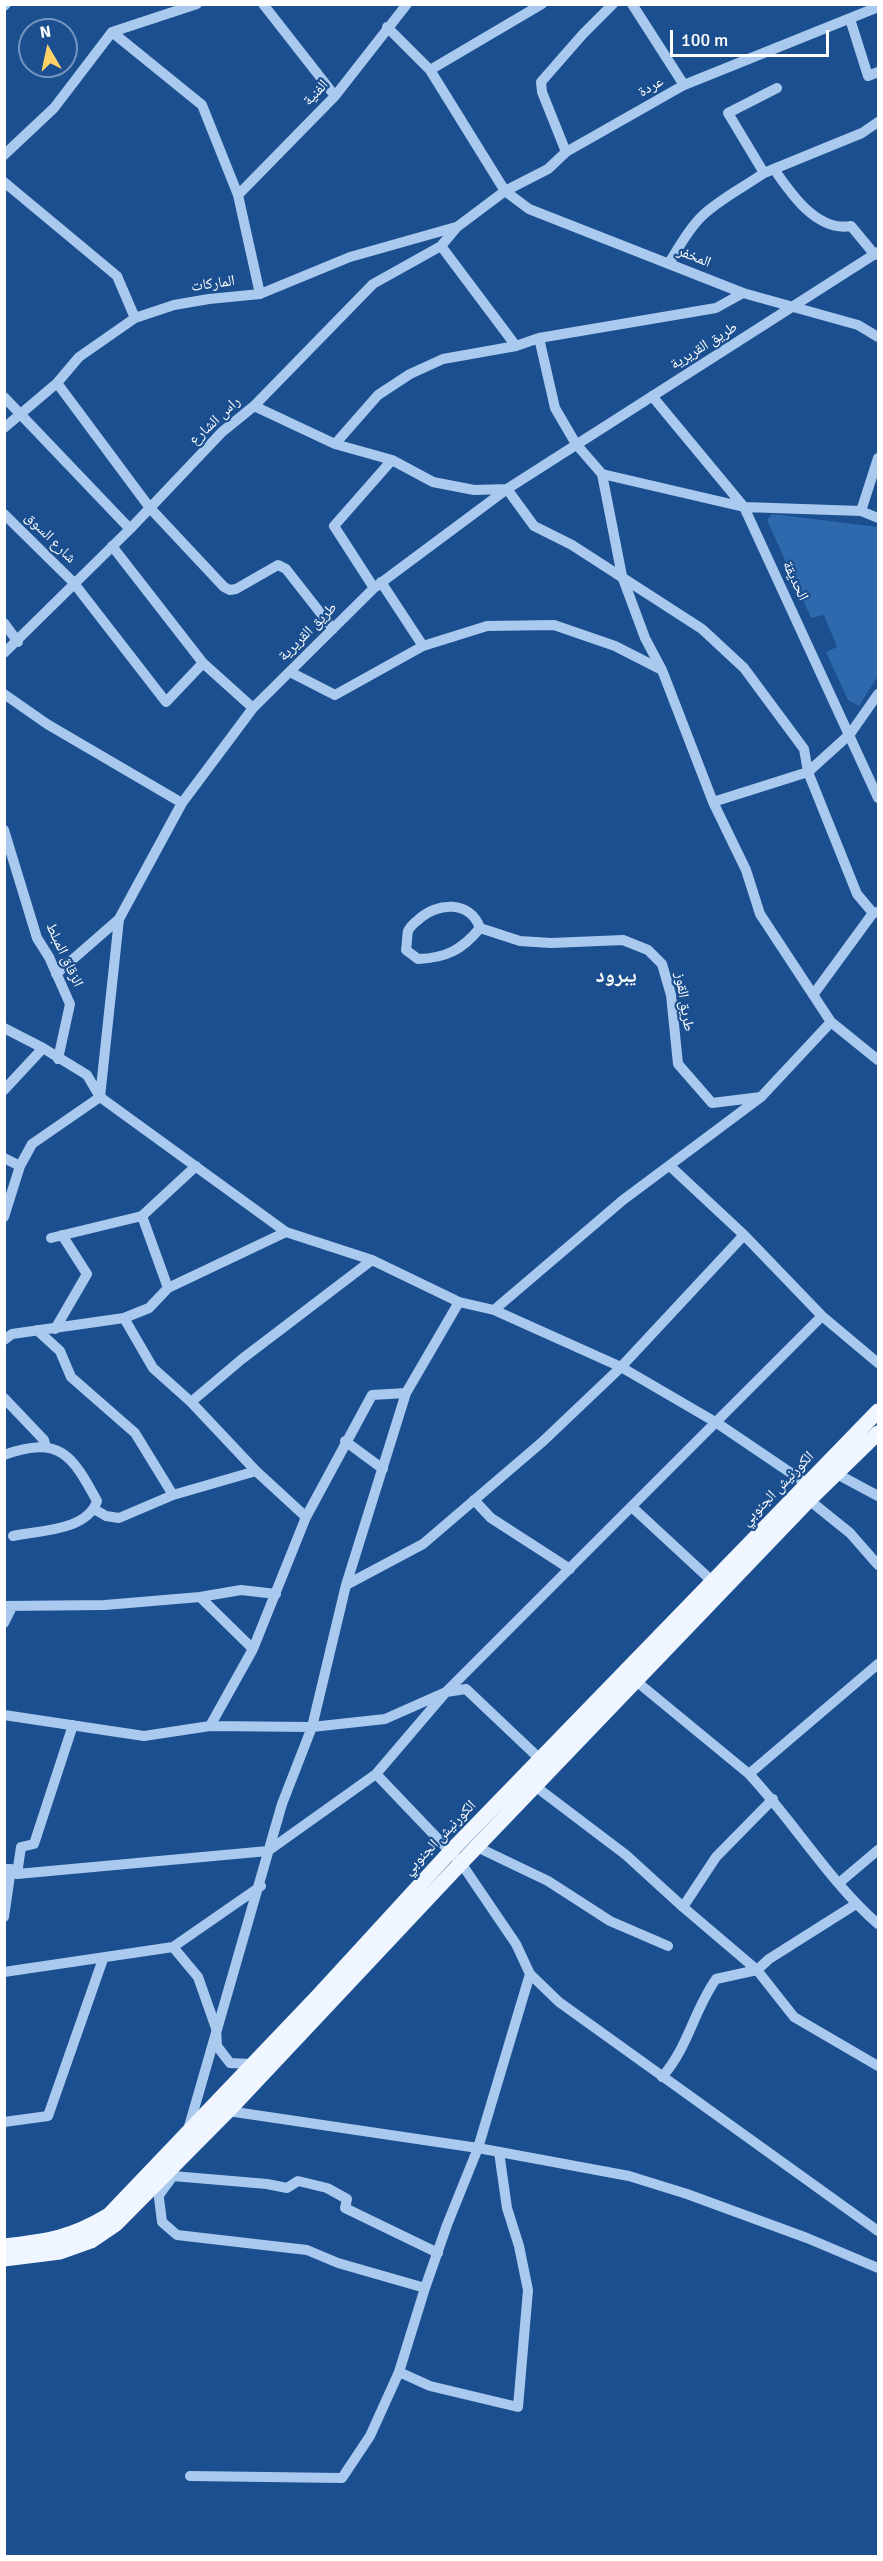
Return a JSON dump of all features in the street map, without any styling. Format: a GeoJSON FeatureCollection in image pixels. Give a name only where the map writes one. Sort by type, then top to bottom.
{"type":"FeatureCollection","features":[{"type":"Feature","properties":{"kind":"main road","name":"الكورنيش الجنوبي"},"geometry":{"type":"LineString","coordinates":[[4,2246],[57,2240],[84,2230],[109,2215],[318,1996],[455,1858],[477,1847],[636,1681],[811,1492],[879,1411]]}},
{"type":"Feature","properties":{"kind":"main road","name":"الكورنيش الجنوبي"},"geometry":{"type":"LineString","coordinates":[[4,2259],[60,2252],[91,2241],[116,2224],[158,2189],[541,1760],[713,1582],[811,1492],[837,1474],[876,1439]]}},
{"type":"Feature","properties":{"kind":"street"},"geometry":{"type":"LineString","coordinates":[[4,155],[54,108],[112,32],[197,4]]}},
{"type":"Feature","properties":{"kind":"street"},"geometry":{"type":"LineString","coordinates":[[262,4],[335,96]]}},
{"type":"Feature","properties":{"kind":"street","name":"الفنية"},"geometry":{"type":"LineString","coordinates":[[238,195],[335,96],[407,4]]}},
{"type":"Feature","properties":{"kind":"street"},"geometry":{"type":"LineString","coordinates":[[430,70],[542,4]]}},
{"type":"Feature","properties":{"kind":"street"},"geometry":{"type":"LineString","coordinates":[[566,152],[542,92],[542,82],[583,34],[613,4]]}},
{"type":"Feature","properties":{"kind":"street"},"geometry":{"type":"LineString","coordinates":[[632,4],[684,85]]}},
{"type":"Feature","properties":{"kind":"street","name":"عردة"},"geometry":{"type":"LineString","coordinates":[[457,227],[505,191],[548,169],[566,152],[684,85],[879,8]]}},
{"type":"Feature","properties":{"kind":"street"},"geometry":{"type":"LineString","coordinates":[[850,19],[868,76],[879,72]]}},
{"type":"Feature","properties":{"kind":"street"},"geometry":{"type":"LineString","coordinates":[[387,27],[430,70],[505,191]]}},
{"type":"Feature","properties":{"kind":"street"},"geometry":{"type":"LineString","coordinates":[[112,32],[202,105],[238,195],[260,294]]}},
{"type":"Feature","properties":{"kind":"street"},"geometry":{"type":"LineString","coordinates":[[764,173],[728,113],[777,88]]}},
{"type":"Feature","properties":{"kind":"street"},"geometry":{"type":"LineString","coordinates":[[669,263],[686,235],[703,215],[764,173],[862,133],[879,122]]}},
{"type":"Feature","properties":{"kind":"street"},"geometry":{"type":"LineString","coordinates":[[774,169],[793,197],[820,219],[838,228],[851,226],[877,254]]}},
{"type":"Feature","properties":{"kind":"street"},"geometry":{"type":"LineString","coordinates":[[4,182],[117,276],[135,318]]}},
{"type":"Feature","properties":{"kind":"street","name":"المخفر"},"geometry":{"type":"LineString","coordinates":[[505,191],[529,209],[742,293],[858,325],[879,337]]}},
{"type":"Feature","properties":{"kind":"street","name":"الماركات"},"geometry":{"type":"LineString","coordinates":[[4,428],[57,383],[79,357],[135,318],[174,305],[209,298],[260,294],[350,256],[457,227]]}},
{"type":"Feature","properties":{"kind":"street","name":"راس الشارع"},"geometry":{"type":"LineString","coordinates":[[4,653],[18,642],[73,582],[130,529],[222,432],[254,406],[373,284],[441,246],[457,227]]}},
{"type":"Feature","properties":{"kind":"street"},"geometry":{"type":"LineString","coordinates":[[441,246],[516,346]]}},
{"type":"Feature","properties":{"kind":"street","name":"طريق القريرية"},"geometry":{"type":"LineString","coordinates":[[100,1097],[119,919],[182,803],[253,708],[377,585],[507,489],[877,254]]}},
{"type":"Feature","properties":{"kind":"street"},"geometry":{"type":"LineString","coordinates":[[335,444],[378,395],[410,374],[443,359],[516,346],[539,338],[716,308],[742,293]]}},
{"type":"Feature","properties":{"kind":"street"},"geometry":{"type":"LineString","coordinates":[[539,338],[555,408],[576,444],[602,474],[622,576],[645,638],[662,670],[713,802],[746,870],[760,914],[831,1022],[879,1060]]}},
{"type":"Feature","properties":{"kind":"street"},"geometry":{"type":"LineString","coordinates":[[57,383],[150,508],[224,586],[230,590],[236,589],[278,565],[286,569],[333,629]]}},
{"type":"Feature","properties":{"kind":"street","name":"الحديقة"},"geometry":{"type":"LineString","coordinates":[[652,396],[744,507],[879,798]]}},
{"type":"Feature","properties":{"kind":"street"},"geometry":{"type":"LineString","coordinates":[[4,397],[130,529]]}},
{"type":"Feature","properties":{"kind":"street"},"geometry":{"type":"LineString","coordinates":[[254,406],[335,444],[392,460],[434,482],[474,490],[507,489],[534,526],[572,545],[702,629],[744,668],[804,749],[808,771],[856,894],[876,913],[813,995]]}},
{"type":"Feature","properties":{"kind":"street"},"geometry":{"type":"LineString","coordinates":[[861,511],[879,458]]}},
{"type":"Feature","properties":{"kind":"street"},"geometry":{"type":"LineString","coordinates":[[392,460],[334,526],[423,646]]}},
{"type":"Feature","properties":{"kind":"street"},"geometry":{"type":"LineString","coordinates":[[602,474],[744,507],[861,511],[879,518]]}},
{"type":"Feature","properties":{"kind":"street","name":"شارع السوق"},"geometry":{"type":"LineString","coordinates":[[4,514],[73,582],[166,702],[203,663]]}},
{"type":"Feature","properties":{"kind":"street"},"geometry":{"type":"LineString","coordinates":[[112,546],[203,663],[253,708]]}},
{"type":"Feature","properties":{"kind":"street"},"geometry":{"type":"LineString","coordinates":[[4,623],[18,642]]}},
{"type":"Feature","properties":{"kind":"street"},"geometry":{"type":"LineString","coordinates":[[290,672],[335,695],[423,646],[487,626],[554,625],[615,646],[662,670]]}},
{"type":"Feature","properties":{"kind":"street"},"geometry":{"type":"LineString","coordinates":[[4,694],[47,724],[182,803]]}},
{"type":"Feature","properties":{"kind":"street"},"geometry":{"type":"LineString","coordinates":[[713,802],[808,771],[850,734],[879,694]]}},
{"type":"Feature","properties":{"kind":"street","name":"الزقاق المبلط"},"geometry":{"type":"LineString","coordinates":[[4,830],[37,938],[70,1004],[58,1059]]}},
{"type":"Feature","properties":{"kind":"street","name":"طريق القوز"},"geometry":{"type":"LineString","coordinates":[[444,905],[465,909],[476,917],[480,928],[468,943],[451,955],[418,959],[406,950],[409,929],[425,914],[444,905]]}},
{"type":"Feature","properties":{"kind":"street"},"geometry":{"type":"LineString","coordinates":[[56,974],[119,919]]}},
{"type":"Feature","properties":{"kind":"street","name":"طريق القوز"},"geometry":{"type":"LineString","coordinates":[[480,928],[520,941],[551,943],[623,940],[648,950],[663,964],[671,995],[678,1064],[712,1103],[761,1097]]}},
{"type":"Feature","properties":{"kind":"street"},"geometry":{"type":"LineString","coordinates":[[494,1310],[623,1200],[761,1097],[831,1022]]}},
{"type":"Feature","properties":{"kind":"street"},"geometry":{"type":"LineString","coordinates":[[4,1029],[43,1048],[87,1075],[100,1097],[285,1232],[372,1260],[459,1302],[494,1310],[621,1367],[717,1423],[811,1492],[879,1565]]}},
{"type":"Feature","properties":{"kind":"street"},"geometry":{"type":"LineString","coordinates":[[4,1090],[43,1048]]}},
{"type":"Feature","properties":{"kind":"street"},"geometry":{"type":"LineString","coordinates":[[4,1217],[20,1166],[32,1144],[100,1097]]}},
{"type":"Feature","properties":{"kind":"street"},"geometry":{"type":"LineString","coordinates":[[4,1158],[20,1166]]}},
{"type":"Feature","properties":{"kind":"street"},"geometry":{"type":"LineString","coordinates":[[55,1329],[87,1274],[56,1236],[142,1216],[196,1166]]}},
{"type":"Feature","properties":{"kind":"street"},"geometry":{"type":"LineString","coordinates":[[670,1166],[744,1235],[822,1316],[879,1363]]}},
{"type":"Feature","properties":{"kind":"street"},"geometry":{"type":"LineString","coordinates":[[142,1216],[168,1288]]}},
{"type":"Feature","properties":{"kind":"street"},"geometry":{"type":"LineString","coordinates":[[4,1340],[12,1334],[124,1318],[149,1308],[168,1288],[285,1232]]}},
{"type":"Feature","properties":{"kind":"street"},"geometry":{"type":"LineString","coordinates":[[346,1585],[423,1544],[541,1443],[621,1367],[744,1235]]}},
{"type":"Feature","properties":{"kind":"street"},"geometry":{"type":"LineString","coordinates":[[191,1402],[242,1359],[372,1260]]}},
{"type":"Feature","properties":{"kind":"street"},"geometry":{"type":"LineString","coordinates":[[188,2130],[216,2028],[261,1886],[268,1851],[282,1804],[312,1727],[346,1585],[406,1393],[459,1302]]}},
{"type":"Feature","properties":{"kind":"street"},"geometry":{"type":"LineString","coordinates":[[11,1871],[268,1851],[376,1774],[446,1692],[822,1316]]}},
{"type":"Feature","properties":{"kind":"street"},"geometry":{"type":"LineString","coordinates":[[124,1318],[153,1368],[191,1402],[256,1471],[306,1517]]}},
{"type":"Feature","properties":{"kind":"street"},"geometry":{"type":"LineString","coordinates":[[38,1330],[60,1351],[70,1377],[135,1433],[173,1495]]}},
{"type":"Feature","properties":{"kind":"street"},"geometry":{"type":"LineString","coordinates":[[210,1726],[253,1649],[306,1517],[345,1441],[372,1395],[406,1393]]}},
{"type":"Feature","properties":{"kind":"street"},"geometry":{"type":"LineString","coordinates":[[4,1398],[44,1440],[46,1447]]}},
{"type":"Feature","properties":{"kind":"street"},"geometry":{"type":"LineString","coordinates":[[345,1441],[383,1469]]}},
{"type":"Feature","properties":{"kind":"street"},"geometry":{"type":"LineString","coordinates":[[4,1455],[25,1447],[46,1447],[67,1456],[78,1467],[97,1501],[89,1516],[75,1523],[13,1536]]}},
{"type":"Feature","properties":{"kind":"street"},"geometry":{"type":"LineString","coordinates":[[94,1509],[106,1516],[119,1518],[173,1495],[256,1471]]}},
{"type":"Feature","properties":{"kind":"street"},"geometry":{"type":"LineString","coordinates":[[837,1474],[879,1496]]}},
{"type":"Feature","properties":{"kind":"street"},"geometry":{"type":"LineString","coordinates":[[474,1500],[491,1518],[570,1569]]}},
{"type":"Feature","properties":{"kind":"street"},"geometry":{"type":"LineString","coordinates":[[632,1507],[713,1582]]}},
{"type":"Feature","properties":{"kind":"street"},"geometry":{"type":"LineString","coordinates":[[4,1623],[8,1606],[105,1605],[200,1597],[241,1590],[276,1594]]}},
{"type":"Feature","properties":{"kind":"street"},"geometry":{"type":"LineString","coordinates":[[200,1597],[253,1649]]}},
{"type":"Feature","properties":{"kind":"street"},"geometry":{"type":"LineString","coordinates":[[749,1774],[879,1664]]}},
{"type":"Feature","properties":{"kind":"street"},"geometry":{"type":"LineString","coordinates":[[636,1681],[749,1774],[773,1799],[856,1904],[879,1924]]}},
{"type":"Feature","properties":{"kind":"street"},"geometry":{"type":"LineString","coordinates":[[4,1715],[144,1736],[210,1726],[312,1727],[385,1719],[446,1692],[466,1689],[541,1760]]}},
{"type":"Feature","properties":{"kind":"street"},"geometry":{"type":"LineString","coordinates":[[4,1917],[11,1871],[21,1847],[34,1844],[73,1725]]}},
{"type":"Feature","properties":{"kind":"street"},"geometry":{"type":"LineString","coordinates":[[376,1774],[455,1858],[516,1944],[530,1974],[559,2002],[879,2231]]}},
{"type":"Feature","properties":{"kind":"street"},"geometry":{"type":"LineString","coordinates":[[535,1786],[626,1855],[757,1970],[794,2017],[879,2066]]}},
{"type":"Feature","properties":{"kind":"street"},"geometry":{"type":"LineString","coordinates":[[683,1907],[716,1857],[773,1799]]}},
{"type":"Feature","properties":{"kind":"street"},"geometry":{"type":"LineString","coordinates":[[477,1847],[548,1881],[610,1921],[668,1946]]}},
{"type":"Feature","properties":{"kind":"street"},"geometry":{"type":"LineString","coordinates":[[839,1883],[879,1850]]}},
{"type":"Feature","properties":{"kind":"street"},"geometry":{"type":"LineString","coordinates":[[4,1972],[173,1947],[261,1886]]}},
{"type":"Feature","properties":{"kind":"street"},"geometry":{"type":"LineString","coordinates":[[662,2077],[678,2059],[705,1995],[716,1979],[757,1970],[769,1959],[856,1904]]}},
{"type":"Feature","properties":{"kind":"street"},"geometry":{"type":"LineString","coordinates":[[173,1947],[198,1977],[216,2028],[217,2046],[230,2062],[251,2064]]}},
{"type":"Feature","properties":{"kind":"street"},"geometry":{"type":"LineString","coordinates":[[4,2122],[48,2116],[103,1959]]}},
{"type":"Feature","properties":{"kind":"street"},"geometry":{"type":"LineString","coordinates":[[190,2476],[342,2478],[370,2436],[399,2372],[425,2289],[478,2148],[530,1974]]}},
{"type":"Feature","properties":{"kind":"street"},"geometry":{"type":"LineString","coordinates":[[228,2111],[478,2148],[628,2176],[774,2226],[879,2268]]}},
{"type":"Feature","properties":{"kind":"street"},"geometry":{"type":"LineString","coordinates":[[399,2372],[430,2386],[518,2407],[528,2290],[519,2246],[507,2208],[499,2152]]}},
{"type":"Feature","properties":{"kind":"street"},"geometry":{"type":"LineString","coordinates":[[425,2289],[338,2263],[307,2250],[177,2235],[162,2222],[158,2189],[173,2176],[257,2182],[287,2188],[298,2181],[327,2188],[347,2199],[345,2208],[438,2253]]}},
{"type":"Feature","properties":{"kind":"shaded area"},"geometry":{"type":"Polygon","coordinates":[[[772,514],[878,527],[878,676],[859,706],[848,700],[826,652],[837,647],[824,615],[811,618],[767,520],[772,514]]]}},
{"type":"Feature","properties":{"kind":"district","name":"يبرود"},"geometry":{"type":"Point","coordinates":[616,976]}}]}
